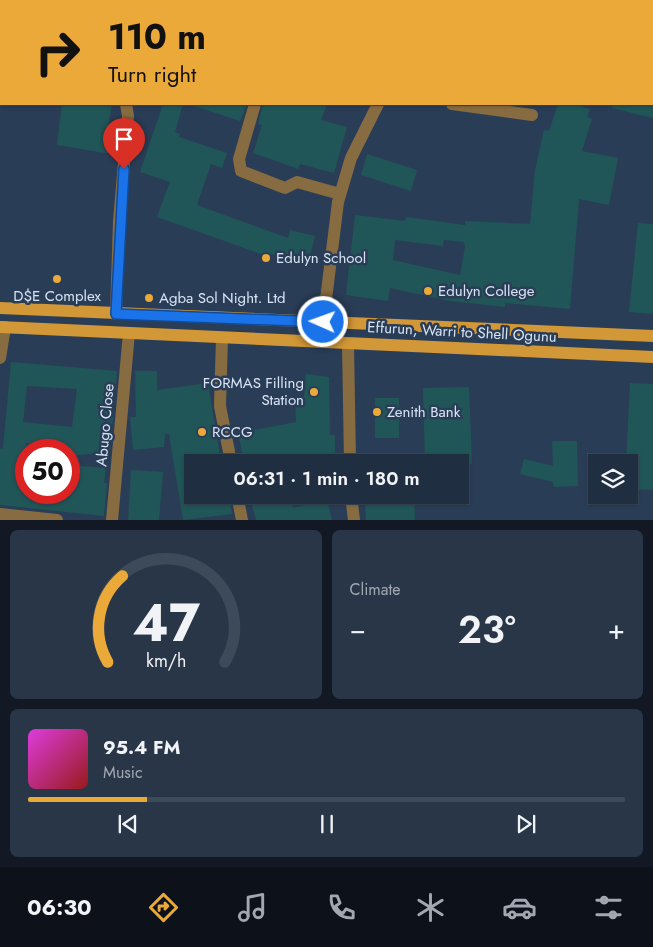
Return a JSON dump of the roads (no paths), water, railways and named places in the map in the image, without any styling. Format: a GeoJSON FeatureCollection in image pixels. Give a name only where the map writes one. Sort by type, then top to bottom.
{"type":"FeatureCollection","features":[{"type":"Feature","properties":{"kind":"main road","name":"Effurun, Warri to Shell Ogunu"},"geometry":{"type":"LineString","coordinates":[[0,308],[653,336]]}},
{"type":"Feature","properties":{"kind":"main road","name":"Effurun, Warri to Shell Ogunu"},"geometry":{"type":"LineString","coordinates":[[3,327],[222,338],[321,340],[348,344],[653,357]]}},
{"type":"Feature","properties":{"kind":"street"},"geometry":{"type":"LineString","coordinates":[[116,314],[119,221],[128,116],[126,105]]}},
{"type":"Feature","properties":{"kind":"street"},"geometry":{"type":"LineString","coordinates":[[255,105],[239,159],[241,171],[285,188],[297,182],[340,194]]}},
{"type":"Feature","properties":{"kind":"street"},"geometry":{"type":"LineString","coordinates":[[321,340],[340,194],[351,158],[378,105]]}},
{"type":"Feature","properties":{"kind":"street"},"geometry":{"type":"LineString","coordinates":[[459,105],[532,115]]}},
{"type":"Feature","properties":{"kind":"street"},"geometry":{"type":"LineString","coordinates":[[0,358],[3,327]]}},
{"type":"Feature","properties":{"kind":"street","name":"Abugo Close"},"geometry":{"type":"LineString","coordinates":[[112,520],[129,333]]}},
{"type":"Feature","properties":{"kind":"street"},"geometry":{"type":"LineString","coordinates":[[222,338],[220,406],[229,454]]}},
{"type":"Feature","properties":{"kind":"street"},"geometry":{"type":"LineString","coordinates":[[348,344],[350,454]]}},
{"type":"Feature","properties":{"kind":"street"},"geometry":{"type":"LineString","coordinates":[[239,504],[242,520]]}},
{"type":"Feature","properties":{"kind":"street"},"geometry":{"type":"LineString","coordinates":[[353,504],[354,520]]}},
{"type":"Feature","properties":{"kind":"street"},"geometry":{"type":"LineString","coordinates":[[0,514],[57,520]]}},
{"type":"Feature","properties":{"kind":"place","name":"Edulyn School"},"geometry":{"type":"Point","coordinates":[266,258]}},
{"type":"Feature","properties":{"kind":"place","name":"D$E Complex"},"geometry":{"type":"Point","coordinates":[57,279]}},
{"type":"Feature","properties":{"kind":"place","name":"Edulyn College"},"geometry":{"type":"Point","coordinates":[428,291]}},
{"type":"Feature","properties":{"kind":"place","name":"Agba Sol Night. Ltd"},"geometry":{"type":"Point","coordinates":[149,298]}},
{"type":"Feature","properties":{"kind":"place","name":"FORMAS Filling Station"},"geometry":{"type":"Point","coordinates":[314,392]}},
{"type":"Feature","properties":{"kind":"place","name":"Zenith Bank"},"geometry":{"type":"Point","coordinates":[377,412]}},
{"type":"Feature","properties":{"kind":"place","name":"RCCG"},"geometry":{"type":"Point","coordinates":[202,432]}}]}
